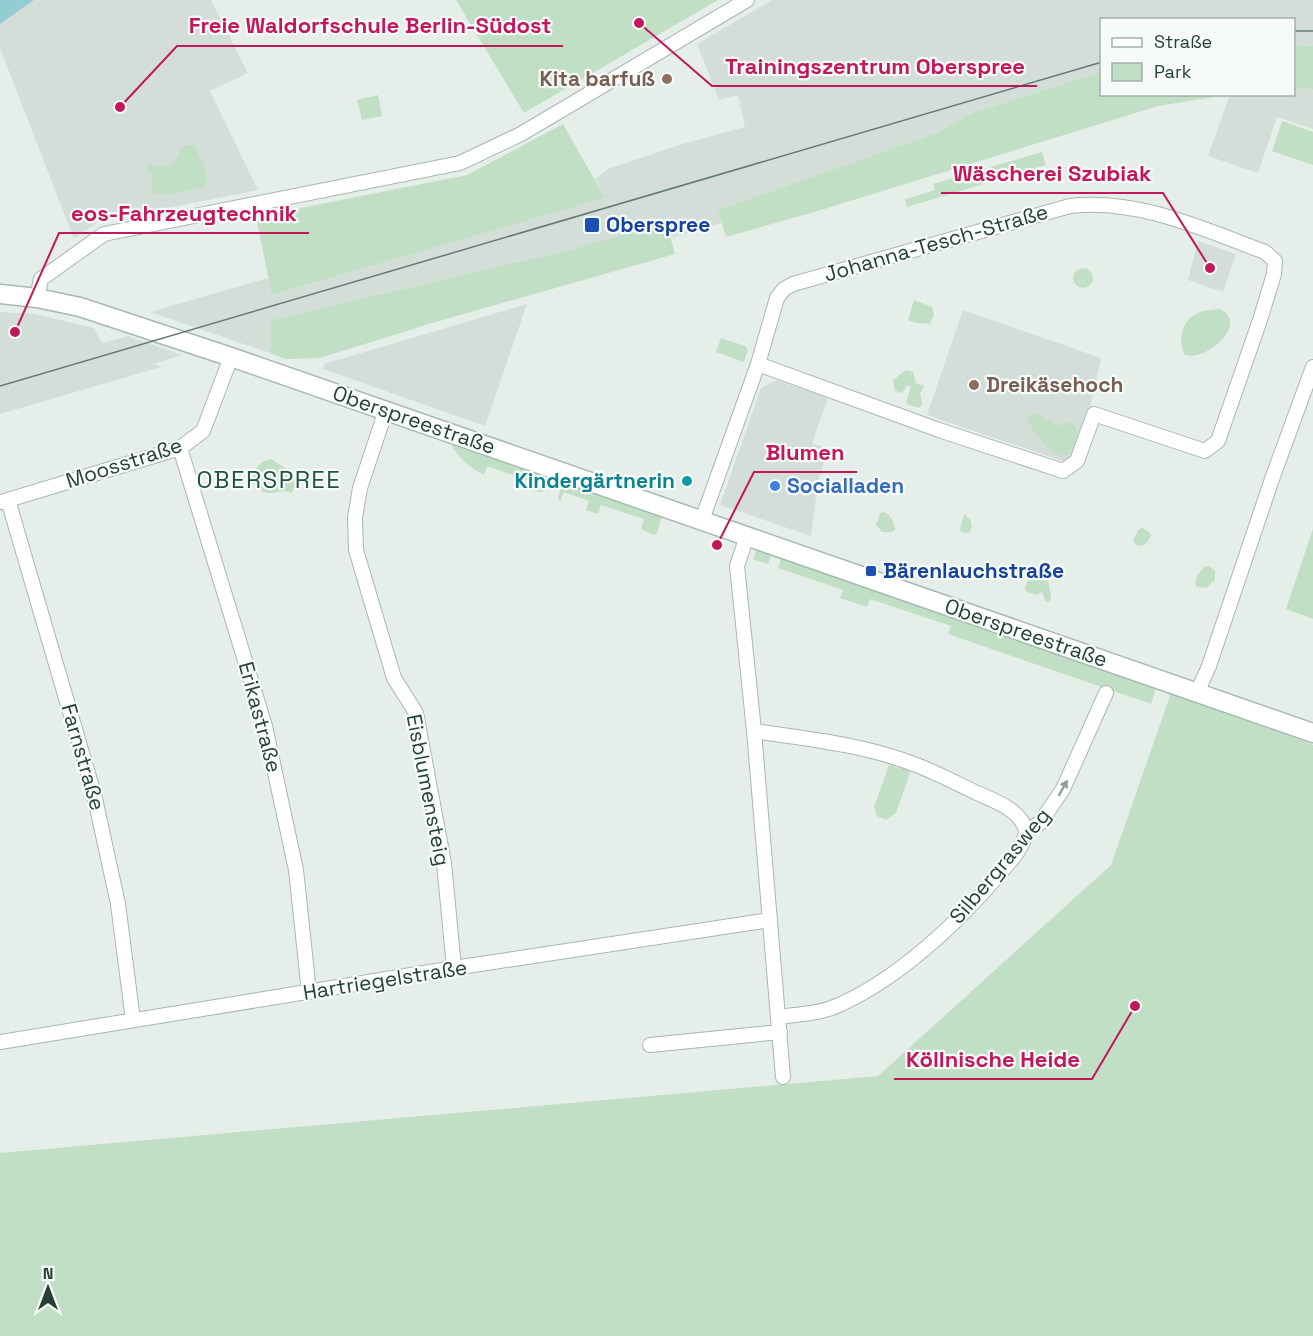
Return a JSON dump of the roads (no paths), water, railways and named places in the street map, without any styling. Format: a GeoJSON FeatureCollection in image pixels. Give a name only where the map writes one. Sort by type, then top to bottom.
{"type":"FeatureCollection","features":[{"type":"Feature","properties":{"kind":"main road","name":"Oberspreestraße"},"geometry":{"type":"LineString","coordinates":[[0,294],[37,298],[90,310],[231,357],[1313,733]]}},
{"type":"Feature","properties":{"kind":"street"},"geometry":{"type":"LineString","coordinates":[[37,298],[41,279],[104,234],[460,163],[521,134],[747,0]]}},
{"type":"Feature","properties":{"kind":"street","name":"Johanna-Tesch-Straße"},"geometry":{"type":"LineString","coordinates":[[702,520],[758,364],[777,298],[784,289],[792,284],[1070,206],[1093,203],[1120,205],[1161,215],[1265,252],[1275,261],[1274,274],[1260,320],[1218,441],[1205,451],[1094,414],[1077,461],[1063,471],[939,430],[758,364]]}},
{"type":"Feature","properties":{"kind":"street","name":"Moosstraße"},"geometry":{"type":"LineString","coordinates":[[4,501],[180,448],[204,431],[231,357]]}},
{"type":"Feature","properties":{"kind":"street"},"geometry":{"type":"LineString","coordinates":[[1197,693],[1209,666],[1272,479],[1313,367]]}},
{"type":"Feature","properties":{"kind":"street","name":"Eisblumensteig"},"geometry":{"type":"LineString","coordinates":[[386,410],[360,488],[355,518],[356,550],[394,678],[416,713],[444,863],[454,968]]}},
{"type":"Feature","properties":{"kind":"street","name":"Erikastraße"},"geometry":{"type":"LineString","coordinates":[[180,448],[265,726],[296,870],[309,992]]}},
{"type":"Feature","properties":{"kind":"street","name":"Farnstraße"},"geometry":{"type":"LineString","coordinates":[[4,501],[94,794],[106,843],[126,954],[133,1020]]}},
{"type":"Feature","properties":{"kind":"street"},"geometry":{"type":"LineString","coordinates":[[747,536],[737,566],[754,731],[783,1077]]}},
{"type":"Feature","properties":{"kind":"street","name":"Silbergrasweg"},"geometry":{"type":"LineString","coordinates":[[778,1017],[819,1013],[841,1005],[865,992],[913,958],[960,917],[1009,863],[1026,838],[1026,831],[1035,828],[1040,823],[1063,789],[1107,693]]}},
{"type":"Feature","properties":{"kind":"street"},"geometry":{"type":"LineString","coordinates":[[754,731],[838,742],[920,766],[996,802],[1021,819],[1026,831]]}},
{"type":"Feature","properties":{"kind":"street","name":"Hartriegelstraße"},"geometry":{"type":"LineString","coordinates":[[0,1042],[454,968],[770,920]]}},
{"type":"Feature","properties":{"kind":"street"},"geometry":{"type":"LineString","coordinates":[[650,1045],[780,1032]]}},
{"type":"Feature","properties":{"kind":"water"},"geometry":{"type":"Polygon","coordinates":[[[0,0],[34,0],[0,24],[0,0]]]}},
{"type":"Feature","properties":{"kind":"tram line"},"geometry":{"type":"LineString","coordinates":[[1295,31],[1313,31]]}},
{"type":"Feature","properties":{"kind":"tram line"},"geometry":{"type":"LineString","coordinates":[[0,386],[1100,63]]}},
{"type":"Feature","properties":{"kind":"place","name":"Trainingszentrum Oberspree"},"geometry":{"type":"Point","coordinates":[639,23]}},
{"type":"Feature","properties":{"kind":"place","name":"Kita barfuß"},"geometry":{"type":"Point","coordinates":[667,79]}},
{"type":"Feature","properties":{"kind":"place","name":"Freie Waldorfschule Berlin-Südost"},"geometry":{"type":"Point","coordinates":[120,107]}},
{"type":"Feature","properties":{"kind":"place","name":"Oberspree"},"geometry":{"type":"Point","coordinates":[592,225]}},
{"type":"Feature","properties":{"kind":"place","name":"Wäscherei Szubiak"},"geometry":{"type":"Point","coordinates":[1210,268]}},
{"type":"Feature","properties":{"kind":"place","name":"eos-Fahrzeugtechnik"},"geometry":{"type":"Point","coordinates":[15,332]}},
{"type":"Feature","properties":{"kind":"place","name":"Dreikäsehoch"},"geometry":{"type":"Point","coordinates":[974,385]}},
{"type":"Feature","properties":{"kind":"place","name":"Kindergärtnerin"},"geometry":{"type":"Point","coordinates":[687,481]}},
{"type":"Feature","properties":{"kind":"place","name":"Socialladen"},"geometry":{"type":"Point","coordinates":[775,486]}},
{"type":"Feature","properties":{"kind":"place","name":"Blumen"},"geometry":{"type":"Point","coordinates":[717,545]}},
{"type":"Feature","properties":{"kind":"place","name":"Bärenlauchstraße"},"geometry":{"type":"Point","coordinates":[871,571]}},
{"type":"Feature","properties":{"kind":"place","name":"Köllnische Heide"},"geometry":{"type":"Point","coordinates":[1135,1006]}},
{"type":"Feature","properties":{"kind":"district","name":"OBERSPREE"},"geometry":{"type":"Point","coordinates":[269,480]}}]}
